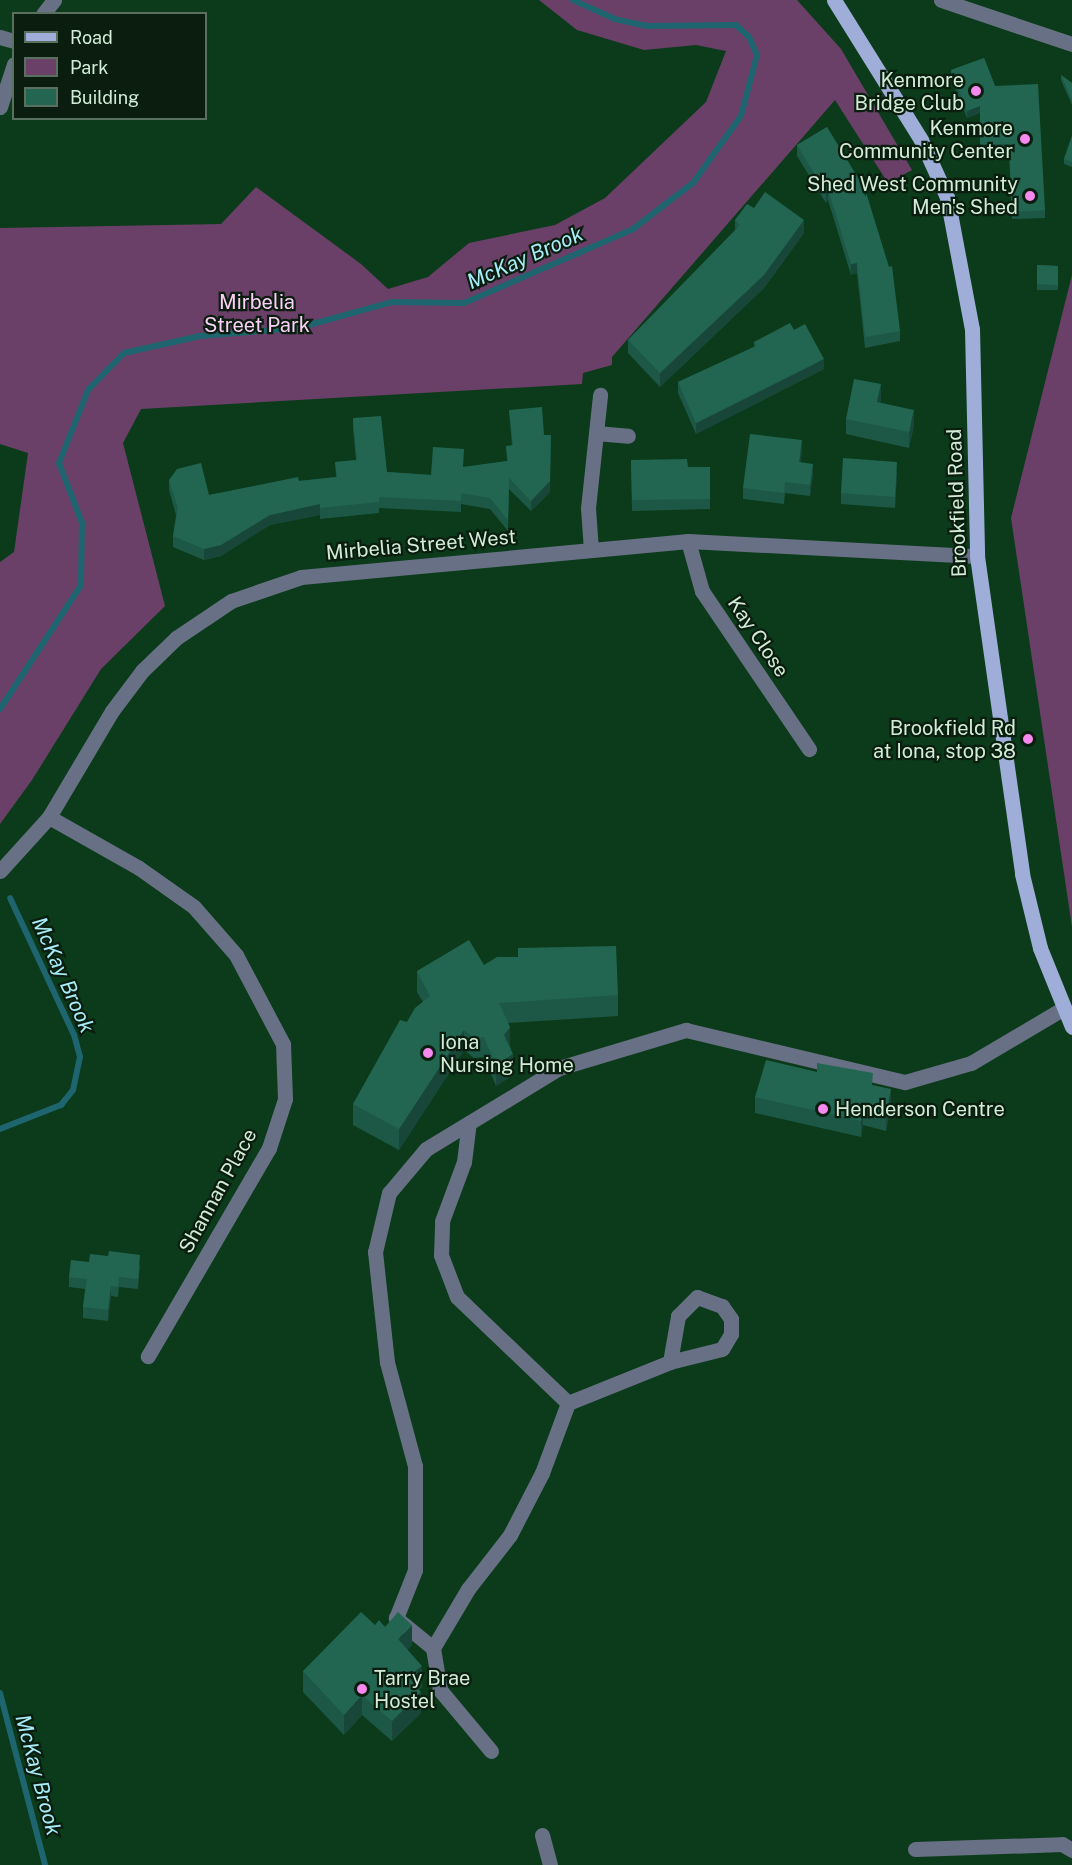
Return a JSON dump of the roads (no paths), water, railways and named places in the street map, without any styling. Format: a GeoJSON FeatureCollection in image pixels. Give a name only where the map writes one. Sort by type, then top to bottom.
{"type":"FeatureCollection","features":[{"type":"Feature","properties":{"kind":"main road","name":"Brookfield Road"},"geometry":{"type":"LineString","coordinates":[[834,0],[921,140],[947,197],[972,328],[977,556],[1022,874],[1040,948],[1072,1027]]}},
{"type":"Feature","properties":{"kind":"street"},"geometry":{"type":"LineString","coordinates":[[45,12],[54,0]]}},
{"type":"Feature","properties":{"kind":"street"},"geometry":{"type":"LineString","coordinates":[[940,0],[1072,44]]}},
{"type":"Feature","properties":{"kind":"street"},"geometry":{"type":"LineString","coordinates":[[0,107],[12,70]]}},
{"type":"Feature","properties":{"kind":"street"},"geometry":{"type":"LineString","coordinates":[[591,550],[588,508],[600,395]]}},
{"type":"Feature","properties":{"kind":"street"},"geometry":{"type":"LineString","coordinates":[[596,433],[628,436]]}},
{"type":"Feature","properties":{"kind":"street","name":"Mirbelia Street West"},"geometry":{"type":"LineString","coordinates":[[0,871],[49,817],[112,711],[142,671],[176,638],[231,601],[301,577],[688,541],[977,556]]}},
{"type":"Feature","properties":{"kind":"street","name":"Kay Close"},"geometry":{"type":"LineString","coordinates":[[688,541],[702,591],[809,749]]}},
{"type":"Feature","properties":{"kind":"street","name":"Shannan Place"},"geometry":{"type":"LineString","coordinates":[[49,817],[139,868],[194,907],[236,955],[283,1044],[285,1099],[269,1148],[148,1356]]}},
{"type":"Feature","properties":{"kind":"street"},"geometry":{"type":"LineString","coordinates":[[433,1648],[396,1618],[416,1570],[415,1466],[387,1362],[375,1252],[389,1193],[426,1149],[559,1068],[686,1030],[905,1082],[971,1063],[1064,1008]]}},
{"type":"Feature","properties":{"kind":"street"},"geometry":{"type":"LineString","coordinates":[[469,1123],[464,1162],[442,1221],[441,1255],[457,1297],[568,1403]]}},
{"type":"Feature","properties":{"kind":"street"},"geometry":{"type":"LineString","coordinates":[[491,1751],[440,1690],[433,1648],[468,1589],[510,1535],[542,1473],[568,1403],[670,1362],[722,1349],[732,1334],[731,1320],[722,1306],[697,1297],[678,1316],[670,1362]]}},
{"type":"Feature","properties":{"kind":"street"},"geometry":{"type":"LineString","coordinates":[[542,1835],[550,1865]]}},
{"type":"Feature","properties":{"kind":"street"},"geometry":{"type":"LineString","coordinates":[[915,1848],[1062,1844],[1072,1850]]}},
{"type":"Feature","properties":{"kind":"waterway","name":"McKay Brook"},"geometry":{"type":"LineString","coordinates":[[0,709],[81,585],[82,523],[59,463],[88,390],[124,353],[200,336],[298,328],[392,302],[464,303],[633,229],[693,183],[741,116],[757,55],[749,37],[736,25],[647,26],[615,19],[573,0]]}},
{"type":"Feature","properties":{"kind":"waterway","name":"McKay Brook"},"geometry":{"type":"LineString","coordinates":[[0,1129],[61,1105],[73,1090],[80,1057],[74,1035],[10,898]]}},
{"type":"Feature","properties":{"kind":"waterway","name":"McKay Brook"},"geometry":{"type":"LineString","coordinates":[[0,1693],[45,1865]]}},
{"type":"Feature","properties":{"kind":"place","name":"Kenmore Bridge Club"},"geometry":{"type":"Point","coordinates":[976,91]}},
{"type":"Feature","properties":{"kind":"place","name":"Kenmore Community Center"},"geometry":{"type":"Point","coordinates":[1025,139]}},
{"type":"Feature","properties":{"kind":"place","name":"Shed West Community Men's Shed"},"geometry":{"type":"Point","coordinates":[1030,196]}},
{"type":"Feature","properties":{"kind":"place","name":"Brookfield Rd at Iona, stop 38"},"geometry":{"type":"Point","coordinates":[1028,739]}},
{"type":"Feature","properties":{"kind":"place","name":"Iona Nursing Home"},"geometry":{"type":"Point","coordinates":[428,1053]}},
{"type":"Feature","properties":{"kind":"place","name":"Henderson Centre"},"geometry":{"type":"Point","coordinates":[823,1109]}},
{"type":"Feature","properties":{"kind":"place","name":"Tarry Brae Hostel"},"geometry":{"type":"Point","coordinates":[362,1689]}},
{"type":"Feature","properties":{"kind":"park label","name":"Mirbelia Street Park"},"geometry":{"type":"Point","coordinates":[257,314]}}]}
